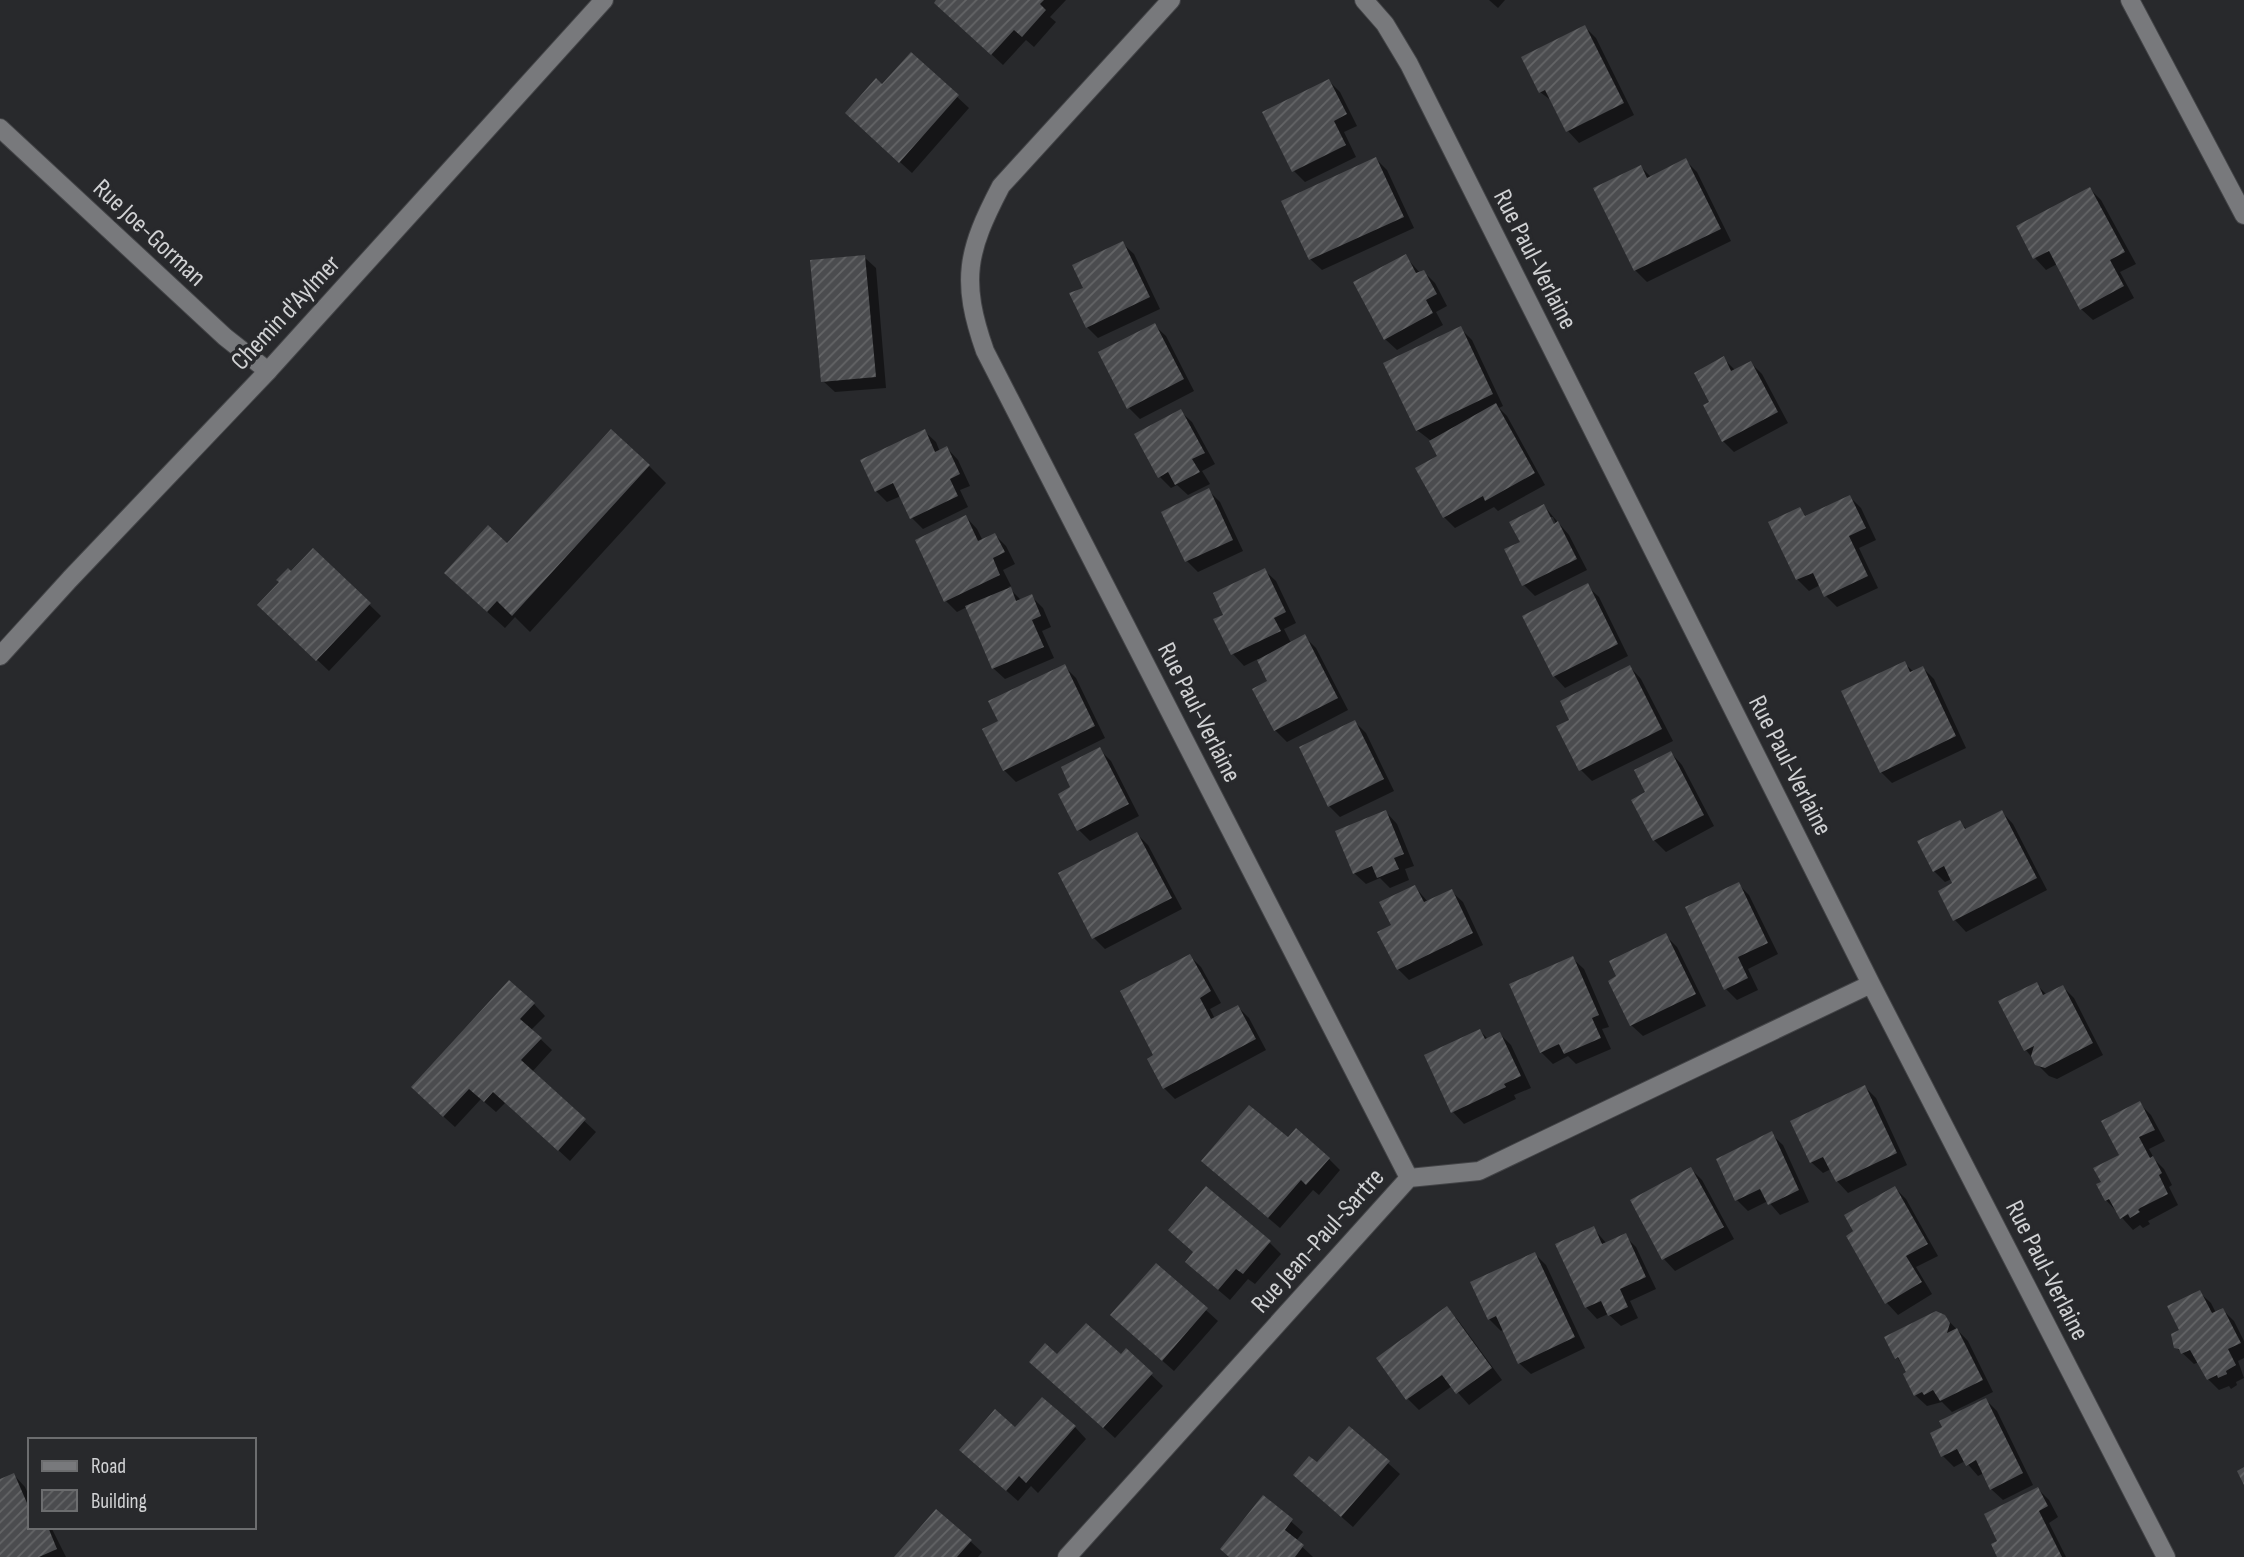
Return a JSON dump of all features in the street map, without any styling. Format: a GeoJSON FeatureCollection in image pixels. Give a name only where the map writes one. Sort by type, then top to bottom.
{"type":"FeatureCollection","features":[{"type":"Feature","properties":{"kind":"street","name":"Chemin d'Aylmer"},"geometry":{"type":"LineString","coordinates":[[0,656],[268,371],[604,0]]}},
{"type":"Feature","properties":{"kind":"street","name":"Rue Paul-Verlaine"},"geometry":{"type":"LineString","coordinates":[[1171,0],[1001,186],[985,217],[973,250],[968,284],[973,318],[985,351],[1409,1178]]}},
{"type":"Feature","properties":{"kind":"street","name":"Rue Paul-Verlaine"},"geometry":{"type":"LineString","coordinates":[[1364,0],[1385,24],[1409,64],[1871,984],[2166,1557]]}},
{"type":"Feature","properties":{"kind":"street"},"geometry":{"type":"LineString","coordinates":[[2130,0],[2244,215]]}},
{"type":"Feature","properties":{"kind":"street","name":"Rue Joe-Gorman"},"geometry":{"type":"LineString","coordinates":[[0,128],[225,337],[268,371]]}},
{"type":"Feature","properties":{"kind":"street","name":"Rue Jean-Paul-Sartre"},"geometry":{"type":"LineString","coordinates":[[1067,1557],[1409,1178],[1479,1171],[1871,984]]}},
{"type":"Feature","properties":{"kind":"building"},"geometry":{"type":"Polygon","coordinates":[[[936,0],[1044,0],[1040,4],[1046,10],[1022,37],[1014,30],[991,55],[934,3],[936,0]]]}},
{"type":"Feature","properties":{"kind":"building"},"geometry":{"type":"Polygon","coordinates":[[[1585,25],[1624,103],[1566,132],[1545,90],[1539,93],[1521,57],[1585,25]]]}},
{"type":"Feature","properties":{"kind":"building"},"geometry":{"type":"Polygon","coordinates":[[[911,52],[959,95],[899,163],[845,113],[876,78],[882,84],[911,52]]]}},
{"type":"Feature","properties":{"kind":"building"},"geometry":{"type":"Polygon","coordinates":[[[1329,79],[1347,114],[1334,121],[1346,145],[1292,172],[1262,112],[1329,79]]]}},
{"type":"Feature","properties":{"kind":"building"},"geometry":{"type":"Polygon","coordinates":[[[1376,157],[1404,217],[1309,260],[1281,201],[1376,157]]]}},
{"type":"Feature","properties":{"kind":"building"},"geometry":{"type":"Polygon","coordinates":[[[1686,158],[1721,229],[1634,271],[1593,188],[1641,165],[1647,178],[1686,158]]]}},
{"type":"Feature","properties":{"kind":"building"},"geometry":{"type":"Polygon","coordinates":[[[2090,187],[2125,252],[2110,260],[2124,286],[2080,310],[2049,251],[2033,259],[2016,226],[2090,187]]]}},
{"type":"Feature","properties":{"kind":"building"},"geometry":{"type":"Polygon","coordinates":[[[1123,241],[1150,297],[1086,328],[1069,293],[1083,288],[1072,265],[1123,241]]]}},
{"type":"Feature","properties":{"kind":"building"},"geometry":{"type":"Polygon","coordinates":[[[1406,254],[1416,273],[1424,270],[1437,294],[1426,300],[1433,313],[1384,340],[1353,282],[1406,254]]]}},
{"type":"Feature","properties":{"kind":"building"},"geometry":{"type":"Polygon","coordinates":[[[865,255],[876,377],[821,382],[810,260],[865,255]]]}},
{"type":"Feature","properties":{"kind":"building"},"geometry":{"type":"Polygon","coordinates":[[[1155,323],[1184,379],[1127,409],[1098,352],[1155,323]]]}},
{"type":"Feature","properties":{"kind":"building"},"geometry":{"type":"Polygon","coordinates":[[[1461,326],[1493,394],[1416,431],[1383,363],[1461,326]]]}},
{"type":"Feature","properties":{"kind":"building"},"geometry":{"type":"Polygon","coordinates":[[[1724,356],[1731,371],[1751,361],[1778,412],[1722,442],[1703,405],[1709,402],[1694,373],[1724,356]]]}},
{"type":"Feature","properties":{"kind":"building"},"geometry":{"type":"Polygon","coordinates":[[[1496,403],[1535,473],[1485,501],[1483,496],[1443,518],[1415,468],[1437,456],[1429,441],[1496,403]]]}},
{"type":"Feature","properties":{"kind":"building"},"geometry":{"type":"Polygon","coordinates":[[[1181,409],[1205,453],[1192,459],[1200,472],[1175,485],[1168,472],[1158,478],[1134,434],[1181,409]]]}},
{"type":"Feature","properties":{"kind":"building"},"geometry":{"type":"Polygon","coordinates":[[[611,429],[650,465],[512,616],[497,601],[487,612],[444,573],[488,525],[507,543],[611,429]]]}},
{"type":"Feature","properties":{"kind":"building"},"geometry":{"type":"Polygon","coordinates":[[[925,429],[935,452],[947,446],[960,474],[950,479],[958,496],[910,519],[893,483],[875,492],[860,460],[925,429]]]}},
{"type":"Feature","properties":{"kind":"building"},"geometry":{"type":"Polygon","coordinates":[[[1209,488],[1233,540],[1185,562],[1161,512],[1209,488]]]}},
{"type":"Feature","properties":{"kind":"building"},"geometry":{"type":"Polygon","coordinates":[[[1850,495],[1866,528],[1849,536],[1868,576],[1824,597],[1813,573],[1796,580],[1768,522],[1800,507],[1805,516],[1850,495]]]}},
{"type":"Feature","properties":{"kind":"building"},"geometry":{"type":"Polygon","coordinates":[[[1544,504],[1554,524],[1558,521],[1577,559],[1522,586],[1504,549],[1520,542],[1509,522],[1544,504]]]}},
{"type":"Feature","properties":{"kind":"building"},"geometry":{"type":"Polygon","coordinates":[[[966,515],[978,541],[995,533],[1005,552],[993,558],[1000,575],[944,602],[915,540],[966,515]]]}},
{"type":"Feature","properties":{"kind":"building"},"geometry":{"type":"Polygon","coordinates":[[[313,548],[371,603],[316,661],[257,605],[279,582],[276,580],[288,568],[291,571],[313,548]]]}},
{"type":"Feature","properties":{"kind":"building"},"geometry":{"type":"Polygon","coordinates":[[[1265,568],[1286,612],[1274,618],[1281,631],[1231,655],[1213,619],[1223,615],[1213,593],[1265,568]]]}},
{"type":"Feature","properties":{"kind":"building"},"geometry":{"type":"Polygon","coordinates":[[[1588,583],[1618,644],[1553,677],[1522,616],[1588,583]]]}},
{"type":"Feature","properties":{"kind":"building"},"geometry":{"type":"Polygon","coordinates":[[[1011,587],[1016,601],[1032,594],[1041,616],[1032,620],[1044,647],[992,669],[965,606],[1011,587]]]}},
{"type":"Feature","properties":{"kind":"building"},"geometry":{"type":"Polygon","coordinates":[[[1305,634],[1338,698],[1274,731],[1252,689],[1267,681],[1257,660],[1305,634]]]}},
{"type":"Feature","properties":{"kind":"building"},"geometry":{"type":"Polygon","coordinates":[[[1905,661],[1910,672],[1923,666],[1956,736],[1880,773],[1841,691],[1905,661]]]}},
{"type":"Feature","properties":{"kind":"building"},"geometry":{"type":"Polygon","coordinates":[[[1065,664],[1095,726],[1003,771],[982,729],[998,721],[988,701],[1065,664]]]}},
{"type":"Feature","properties":{"kind":"building"},"geometry":{"type":"Polygon","coordinates":[[[1630,665],[1662,729],[1579,771],[1556,726],[1569,720],[1560,701],[1630,665]]]}},
{"type":"Feature","properties":{"kind":"building"},"geometry":{"type":"Polygon","coordinates":[[[1355,720],[1384,779],[1328,807],[1299,747],[1355,720]]]}},
{"type":"Feature","properties":{"kind":"building"},"geometry":{"type":"Polygon","coordinates":[[[1100,747],[1129,804],[1077,831],[1058,794],[1070,787],[1061,767],[1100,747]]]}},
{"type":"Feature","properties":{"kind":"building"},"geometry":{"type":"Polygon","coordinates":[[[1671,751],[1704,815],[1653,841],[1631,800],[1645,792],[1634,770],[1671,751]]]}},
{"type":"Feature","properties":{"kind":"building"},"geometry":{"type":"Polygon","coordinates":[[[1386,810],[1404,854],[1394,858],[1399,869],[1377,878],[1372,866],[1353,874],[1335,831],[1386,810]]]}},
{"type":"Feature","properties":{"kind":"building"},"geometry":{"type":"Polygon","coordinates":[[[2002,810],[2037,878],[1953,921],[1938,891],[1952,883],[1944,866],[1933,872],[1917,841],[1960,820],[1965,829],[2002,810]]]}},
{"type":"Feature","properties":{"kind":"building"},"geometry":{"type":"Polygon","coordinates":[[[1137,832],[1172,898],[1092,939],[1058,873],[1137,832]]]}},
{"type":"Feature","properties":{"kind":"building"},"geometry":{"type":"Polygon","coordinates":[[[1739,882],[1768,943],[1738,957],[1748,978],[1724,990],[1685,907],[1739,882]]]}},
{"type":"Feature","properties":{"kind":"building"},"geometry":{"type":"Polygon","coordinates":[[[1415,885],[1424,902],[1452,889],[1473,933],[1397,970],[1377,932],[1391,925],[1379,902],[1415,885]]]}},
{"type":"Feature","properties":{"kind":"building"},"geometry":{"type":"Polygon","coordinates":[[[1666,933],[1696,994],[1630,1026],[1608,981],[1616,976],[1609,961],[1666,933]]]}},
{"type":"Feature","properties":{"kind":"building"},"geometry":{"type":"Polygon","coordinates":[[[1190,954],[1211,991],[1200,998],[1211,1019],[1238,1005],[1256,1039],[1163,1089],[1147,1059],[1153,1055],[1120,991],[1190,954]]]}},
{"type":"Feature","properties":{"kind":"building"},"geometry":{"type":"Polygon","coordinates":[[[1573,956],[1599,1015],[1592,1018],[1601,1038],[1564,1054],[1559,1044],[1540,1053],[1509,984],[1573,956]]]}},
{"type":"Feature","properties":{"kind":"building"},"geometry":{"type":"Polygon","coordinates":[[[509,980],[535,1003],[520,1019],[542,1038],[521,1060],[586,1119],[558,1151],[493,1092],[484,1102],[469,1089],[443,1117],[411,1087],[509,980]]]}},
{"type":"Feature","properties":{"kind":"building"},"geometry":{"type":"Polygon","coordinates":[[[2037,982],[2043,995],[2063,985],[2093,1043],[2045,1068],[2035,1065],[2031,1056],[2034,1046],[2024,1051],[1998,1001],[2037,982]]]}},
{"type":"Feature","properties":{"kind":"building"},"geometry":{"type":"Polygon","coordinates":[[[1480,1029],[1485,1039],[1500,1032],[1521,1076],[1504,1084],[1506,1087],[1451,1113],[1424,1055],[1480,1029]]]}},
{"type":"Feature","properties":{"kind":"building"},"geometry":{"type":"Polygon","coordinates":[[[1865,1085],[1897,1153],[1836,1182],[1823,1157],[1810,1163],[1790,1121],[1865,1085]]]}},
{"type":"Feature","properties":{"kind":"building"},"geometry":{"type":"Polygon","coordinates":[[[2140,1101],[2155,1130],[2139,1137],[2162,1173],[2159,1175],[2168,1194],[2140,1208],[2140,1212],[2130,1218],[2128,1214],[2120,1219],[2109,1199],[2105,1201],[2096,1184],[2101,1182],[2093,1168],[2119,1155],[2101,1121],[2140,1101]]]}},
{"type":"Feature","properties":{"kind":"building"},"geometry":{"type":"Polygon","coordinates":[[[1249,1105],[1288,1137],[1296,1128],[1330,1158],[1306,1185],[1301,1180],[1268,1218],[1201,1161],[1249,1105]]]}},
{"type":"Feature","properties":{"kind":"building"},"geometry":{"type":"Polygon","coordinates":[[[1772,1131],[1799,1190],[1768,1205],[1760,1189],[1735,1201],[1716,1159],[1772,1131]]]}},
{"type":"Feature","properties":{"kind":"building"},"geometry":{"type":"Polygon","coordinates":[[[1691,1167],[1724,1227],[1662,1260],[1630,1200],[1691,1167]]]}},
{"type":"Feature","properties":{"kind":"building"},"geometry":{"type":"Polygon","coordinates":[[[1206,1186],[1271,1241],[1243,1274],[1236,1269],[1218,1290],[1185,1262],[1193,1252],[1168,1230],[1206,1186]]]}},
{"type":"Feature","properties":{"kind":"building"},"geometry":{"type":"Polygon","coordinates":[[[1895,1186],[1928,1244],[1906,1256],[1922,1282],[1885,1304],[1846,1236],[1853,1231],[1844,1215],[1895,1186]]]}},
{"type":"Feature","properties":{"kind":"building"},"geometry":{"type":"Polygon","coordinates":[[[1594,1226],[1602,1244],[1626,1233],[1646,1277],[1620,1289],[1628,1307],[1608,1316],[1601,1301],[1585,1308],[1555,1244],[1594,1226]]]}},
{"type":"Feature","properties":{"kind":"building"},"geometry":{"type":"Polygon","coordinates":[[[1535,1252],[1575,1337],[1518,1364],[1496,1316],[1488,1320],[1470,1282],[1535,1252]]]}},
{"type":"Feature","properties":{"kind":"building"},"geometry":{"type":"Polygon","coordinates":[[[1156,1263],[1208,1308],[1162,1361],[1110,1315],[1156,1263]]]}},
{"type":"Feature","properties":{"kind":"building"},"geometry":{"type":"Polygon","coordinates":[[[2200,1290],[2212,1313],[2223,1308],[2241,1343],[2228,1349],[2236,1365],[2226,1371],[2227,1374],[2207,1380],[2190,1350],[2181,1354],[2179,1349],[2174,1348],[2171,1334],[2179,1330],[2167,1306],[2200,1290]]]}},
{"type":"Feature","properties":{"kind":"building"},"geometry":{"type":"Polygon","coordinates":[[[1447,1306],[1492,1368],[1456,1394],[1442,1375],[1406,1400],[1376,1358],[1447,1306]]]}},
{"type":"Feature","properties":{"kind":"building"},"geometry":{"type":"Polygon","coordinates":[[[1936,1311],[1945,1315],[1950,1323],[1947,1333],[1957,1328],[1983,1380],[1940,1401],[1933,1390],[1914,1396],[1903,1374],[1906,1372],[1898,1357],[1895,1359],[1884,1337],[1936,1311]]]}},
{"type":"Feature","properties":{"kind":"building"},"geometry":{"type":"Polygon","coordinates":[[[1086,1323],[1121,1354],[1126,1348],[1153,1373],[1103,1428],[1029,1362],[1045,1343],[1057,1354],[1086,1323]]]}},
{"type":"Feature","properties":{"kind":"building"},"geometry":{"type":"Polygon","coordinates":[[[1042,1397],[1076,1426],[1026,1483],[1019,1476],[1006,1491],[959,1450],[995,1409],[1015,1427],[1042,1397]]]}},
{"type":"Feature","properties":{"kind":"building"},"geometry":{"type":"Polygon","coordinates":[[[1986,1398],[2023,1473],[1990,1490],[1976,1460],[1966,1466],[1957,1449],[1941,1457],[1930,1433],[1942,1427],[1939,1421],[1986,1398]]]}},
{"type":"Feature","properties":{"kind":"building"},"geometry":{"type":"Polygon","coordinates":[[[1349,1426],[1390,1461],[1341,1517],[1293,1475],[1309,1456],[1317,1462],[1349,1426]]]}},
{"type":"Feature","properties":{"kind":"building"},"geometry":{"type":"Polygon","coordinates":[[[2244,1467],[2244,1485],[2237,1471],[2244,1467]]]}},
{"type":"Feature","properties":{"kind":"building"},"geometry":{"type":"Polygon","coordinates":[[[14,1473],[28,1505],[28,1529],[49,1529],[57,1549],[39,1557],[0,1557],[0,1479],[14,1473]]]}},
{"type":"Feature","properties":{"kind":"building"},"geometry":{"type":"Polygon","coordinates":[[[2038,1487],[2048,1506],[2039,1511],[2062,1557],[1997,1557],[1991,1544],[1997,1541],[1984,1514],[2038,1487]]]}},
{"type":"Feature","properties":{"kind":"building"},"geometry":{"type":"Polygon","coordinates":[[[1263,1495],[1293,1519],[1285,1530],[1304,1545],[1295,1557],[1229,1557],[1220,1549],[1263,1495]]]}},
{"type":"Feature","properties":{"kind":"building"},"geometry":{"type":"Polygon","coordinates":[[[936,1509],[972,1540],[957,1557],[894,1557],[936,1509]]]}}]}
